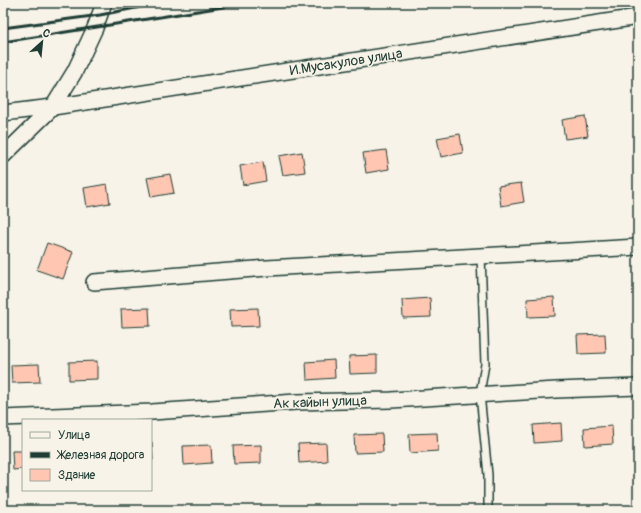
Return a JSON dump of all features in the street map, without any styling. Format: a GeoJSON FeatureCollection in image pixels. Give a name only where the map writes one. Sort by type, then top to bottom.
{"type":"FeatureCollection","features":[{"type":"Feature","properties":{"kind":"street"},"geometry":{"type":"LineString","coordinates":[[3,156],[54,107],[75,71],[95,28],[104,3]]}},
{"type":"Feature","properties":{"kind":"street","name":"И.Мусакулов улица"},"geometry":{"type":"LineString","coordinates":[[3,113],[54,107],[638,17]]}},
{"type":"Feature","properties":{"kind":"street"},"geometry":{"type":"LineString","coordinates":[[94,282],[267,268],[638,247]]}},
{"type":"Feature","properties":{"kind":"street","name":"Ак кайын улица"},"geometry":{"type":"LineString","coordinates":[[3,418],[152,412],[296,402],[391,400],[480,394],[638,387]]}},
{"type":"Feature","properties":{"kind":"lane"},"geometry":{"type":"LineString","coordinates":[[481,256],[485,364],[480,394],[488,475],[488,510]]}},
{"type":"Feature","properties":{"kind":"building"},"geometry":{"type":"Polygon","coordinates":[[[585,116],[588,136],[565,139],[562,120],[585,116]]]}},
{"type":"Feature","properties":{"kind":"building"},"geometry":{"type":"Polygon","coordinates":[[[460,134],[463,153],[441,157],[437,138],[460,134]]]}},
{"type":"Feature","properties":{"kind":"building"},"geometry":{"type":"Polygon","coordinates":[[[386,150],[389,169],[366,173],[363,153],[386,150]]]}},
{"type":"Feature","properties":{"kind":"building"},"geometry":{"type":"Polygon","coordinates":[[[302,152],[305,172],[283,175],[279,156],[302,152]]]}},
{"type":"Feature","properties":{"kind":"building"},"geometry":{"type":"Polygon","coordinates":[[[263,162],[266,181],[243,185],[240,166],[263,162]]]}},
{"type":"Feature","properties":{"kind":"building"},"geometry":{"type":"Polygon","coordinates":[[[170,174],[174,193],[151,197],[147,178],[170,174]]]}},
{"type":"Feature","properties":{"kind":"building"},"geometry":{"type":"Polygon","coordinates":[[[521,183],[524,202],[501,206],[498,186],[521,183]]]}},
{"type":"Feature","properties":{"kind":"building"},"geometry":{"type":"Polygon","coordinates":[[[107,184],[110,203],[87,207],[84,188],[107,184]]]}},
{"type":"Feature","properties":{"kind":"building"},"geometry":{"type":"Polygon","coordinates":[[[47,243],[73,252],[63,279],[37,270],[47,243]]]}},
{"type":"Feature","properties":{"kind":"building"},"geometry":{"type":"Polygon","coordinates":[[[554,297],[555,316],[528,317],[527,299],[554,297]]]}},
{"type":"Feature","properties":{"kind":"building"},"geometry":{"type":"Polygon","coordinates":[[[430,298],[431,317],[403,318],[402,300],[430,298]]]}},
{"type":"Feature","properties":{"kind":"building"},"geometry":{"type":"Polygon","coordinates":[[[149,308],[150,326],[122,327],[121,309],[149,308]]]}},
{"type":"Feature","properties":{"kind":"building"},"geometry":{"type":"Polygon","coordinates":[[[258,308],[259,326],[231,327],[230,309],[258,308]]]}},
{"type":"Feature","properties":{"kind":"building"},"geometry":{"type":"Polygon","coordinates":[[[605,334],[606,353],[578,354],[577,335],[605,334]]]}},
{"type":"Feature","properties":{"kind":"building"},"geometry":{"type":"Polygon","coordinates":[[[634,345],[638,345],[638,363],[635,364],[634,345]]]}},
{"type":"Feature","properties":{"kind":"building"},"geometry":{"type":"Polygon","coordinates":[[[377,355],[377,373],[350,374],[349,356],[377,355]]]}},
{"type":"Feature","properties":{"kind":"building"},"geometry":{"type":"Polygon","coordinates":[[[334,360],[335,378],[307,380],[306,362],[334,360]]]}},
{"type":"Feature","properties":{"kind":"building"},"geometry":{"type":"Polygon","coordinates":[[[97,361],[97,379],[69,380],[69,362],[97,361]]]}},
{"type":"Feature","properties":{"kind":"building"},"geometry":{"type":"Polygon","coordinates":[[[39,364],[40,382],[12,383],[11,365],[39,364]]]}},
{"type":"Feature","properties":{"kind":"building"},"geometry":{"type":"Polygon","coordinates":[[[561,423],[562,441],[534,443],[533,425],[561,423]]]}},
{"type":"Feature","properties":{"kind":"building"},"geometry":{"type":"Polygon","coordinates":[[[612,426],[613,444],[585,446],[584,428],[612,426]]]}},
{"type":"Feature","properties":{"kind":"building"},"geometry":{"type":"Polygon","coordinates":[[[437,433],[438,451],[410,453],[409,434],[437,433]]]}},
{"type":"Feature","properties":{"kind":"building"},"geometry":{"type":"Polygon","coordinates":[[[382,434],[383,452],[355,453],[354,435],[382,434]]]}},
{"type":"Feature","properties":{"kind":"building"},"geometry":{"type":"Polygon","coordinates":[[[326,443],[327,461],[299,463],[298,444],[326,443]]]}},
{"type":"Feature","properties":{"kind":"building"},"geometry":{"type":"Polygon","coordinates":[[[211,445],[212,463],[184,465],[183,446],[211,445]]]}},
{"type":"Feature","properties":{"kind":"building"},"geometry":{"type":"Polygon","coordinates":[[[261,445],[261,463],[234,464],[233,446],[261,445]]]}},
{"type":"Feature","properties":{"kind":"building"},"geometry":{"type":"Polygon","coordinates":[[[12,451],[22,451],[22,469],[13,470],[12,451]]]}},
{"type":"Feature","properties":{"kind":"railway"},"geometry":{"type":"LineString","coordinates":[[3,28],[100,15],[161,3]]}},
{"type":"Feature","properties":{"kind":"railway"},"geometry":{"type":"LineString","coordinates":[[3,42],[248,3]]}}]}
